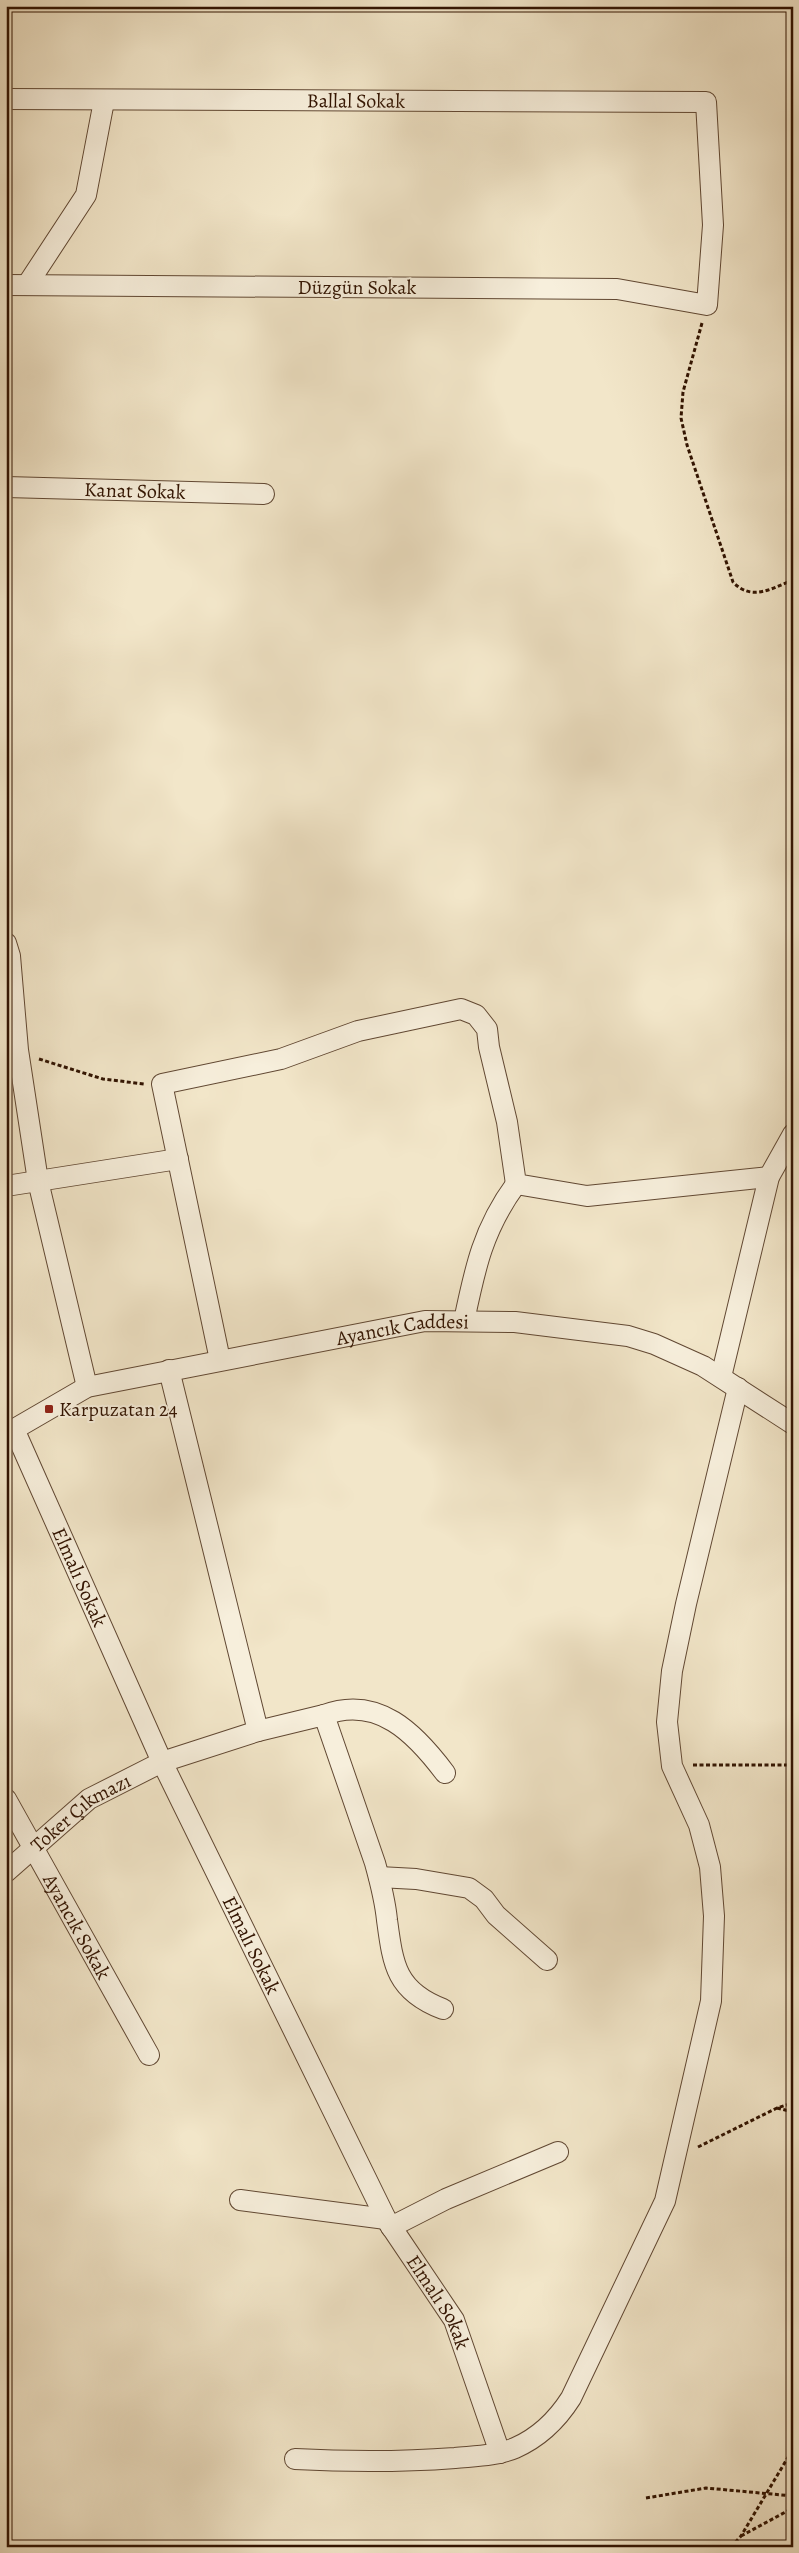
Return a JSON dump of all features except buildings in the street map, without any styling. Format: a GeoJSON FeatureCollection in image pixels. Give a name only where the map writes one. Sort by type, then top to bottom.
{"type":"FeatureCollection","features":[{"type":"Feature","properties":{"kind":"street","name":"Ballal Sokak"},"geometry":{"type":"LineString","coordinates":[[6,100],[706,102],[713,226],[707,305]]}},
{"type":"Feature","properties":{"kind":"street"},"geometry":{"type":"LineString","coordinates":[[26,285],[86,195],[104,101]]}},
{"type":"Feature","properties":{"kind":"street","name":"Düzgün Sokak"},"geometry":{"type":"LineString","coordinates":[[6,285],[617,289],[707,305]]}},
{"type":"Feature","properties":{"kind":"street","name":"Kanat Sokak"},"geometry":{"type":"LineString","coordinates":[[6,486],[264,494]]}},
{"type":"Feature","properties":{"kind":"street"},"geometry":{"type":"LineString","coordinates":[[6,944],[10,956],[12,1050],[38,1181],[87,1388]]}},
{"type":"Feature","properties":{"kind":"street"},"geometry":{"type":"LineString","coordinates":[[220,1360],[162,1084],[280,1059],[358,1031],[454,1009],[469,1011],[482,1021],[487,1029],[489,1047],[507,1122],[516,1184],[502,1203],[482,1243],[464,1320]]}},
{"type":"Feature","properties":{"kind":"street"},"geometry":{"type":"LineString","coordinates":[[721,1377],[769,1177],[793,1134]]}},
{"type":"Feature","properties":{"kind":"street"},"geometry":{"type":"LineString","coordinates":[[6,1186],[178,1159]]}},
{"type":"Feature","properties":{"kind":"street"},"geometry":{"type":"LineString","coordinates":[[516,1184],[587,1196],[769,1177]]}},
{"type":"Feature","properties":{"kind":"street","name":"Ayancık Caddesi"},"geometry":{"type":"LineString","coordinates":[[10,1432],[87,1388],[169,1370],[425,1321],[464,1320],[553,1326],[628,1336],[679,1354],[721,1377],[793,1424]]}},
{"type":"Feature","properties":{"kind":"street"},"geometry":{"type":"LineString","coordinates":[[169,1370],[258,1731]]}},
{"type":"Feature","properties":{"kind":"street"},"geometry":{"type":"LineString","coordinates":[[295,2459],[387,2462],[500,2453],[515,2448],[540,2433],[563,2411],[571,2398],[665,2200],[712,2001],[714,1916],[712,1883],[704,1844],[672,1766],[667,1722],[672,1671],[700,1536],[738,1388]]}},
{"type":"Feature","properties":{"kind":"street","name":"Elmalı Sokak"},"geometry":{"type":"LineString","coordinates":[[10,1432],[162,1762],[388,2223],[454,2320],[500,2453]]}},
{"type":"Feature","properties":{"kind":"street","name":"Toker Çıkmazı"},"geometry":{"type":"LineString","coordinates":[[6,1872],[32,1847],[89,1799],[162,1762],[258,1731],[350,1708],[377,1713],[416,1739],[445,1773]]}},
{"type":"Feature","properties":{"kind":"street"},"geometry":{"type":"LineString","coordinates":[[324,1715],[379,1877],[387,1919],[390,1951],[399,1975],[416,1995],[443,2008]]}},
{"type":"Feature","properties":{"kind":"street","name":"Ayancık Sokak"},"geometry":{"type":"LineString","coordinates":[[6,1799],[149,2055]]}},
{"type":"Feature","properties":{"kind":"street"},"geometry":{"type":"LineString","coordinates":[[379,1877],[416,1879],[469,1888],[484,1899],[496,1915],[547,1960]]}},
{"type":"Feature","properties":{"kind":"street"},"geometry":{"type":"LineString","coordinates":[[240,2200],[388,2223],[558,2152]]}},
{"type":"Feature","properties":{"kind":"path"},"geometry":{"type":"LineString","coordinates":[[707,305],[681,405],[683,431],[687,445],[733,582],[746,592],[758,593],[793,580]]}},
{"type":"Feature","properties":{"kind":"path"},"geometry":{"type":"LineString","coordinates":[[12,1050],[60,1067],[103,1079],[162,1084]]}},
{"type":"Feature","properties":{"kind":"path"},"geometry":{"type":"LineString","coordinates":[[672,1766],[793,1765]]}},
{"type":"Feature","properties":{"kind":"path"},"geometry":{"type":"LineString","coordinates":[[675,2158],[777,2108],[793,2103]]}},
{"type":"Feature","properties":{"kind":"path"},"geometry":{"type":"LineString","coordinates":[[777,2108],[793,2112]]}},
{"type":"Feature","properties":{"kind":"path"},"geometry":{"type":"LineString","coordinates":[[731,2547],[741,2536],[793,2449]]}},
{"type":"Feature","properties":{"kind":"path"},"geometry":{"type":"LineString","coordinates":[[646,2498],[706,2488],[793,2496]]}},
{"type":"Feature","properties":{"kind":"path"},"geometry":{"type":"LineString","coordinates":[[741,2536],[793,2508]]}},
{"type":"Feature","properties":{"kind":"place","name":"Karpuzatan 24"},"geometry":{"type":"Point","coordinates":[49,1409]}}]}
